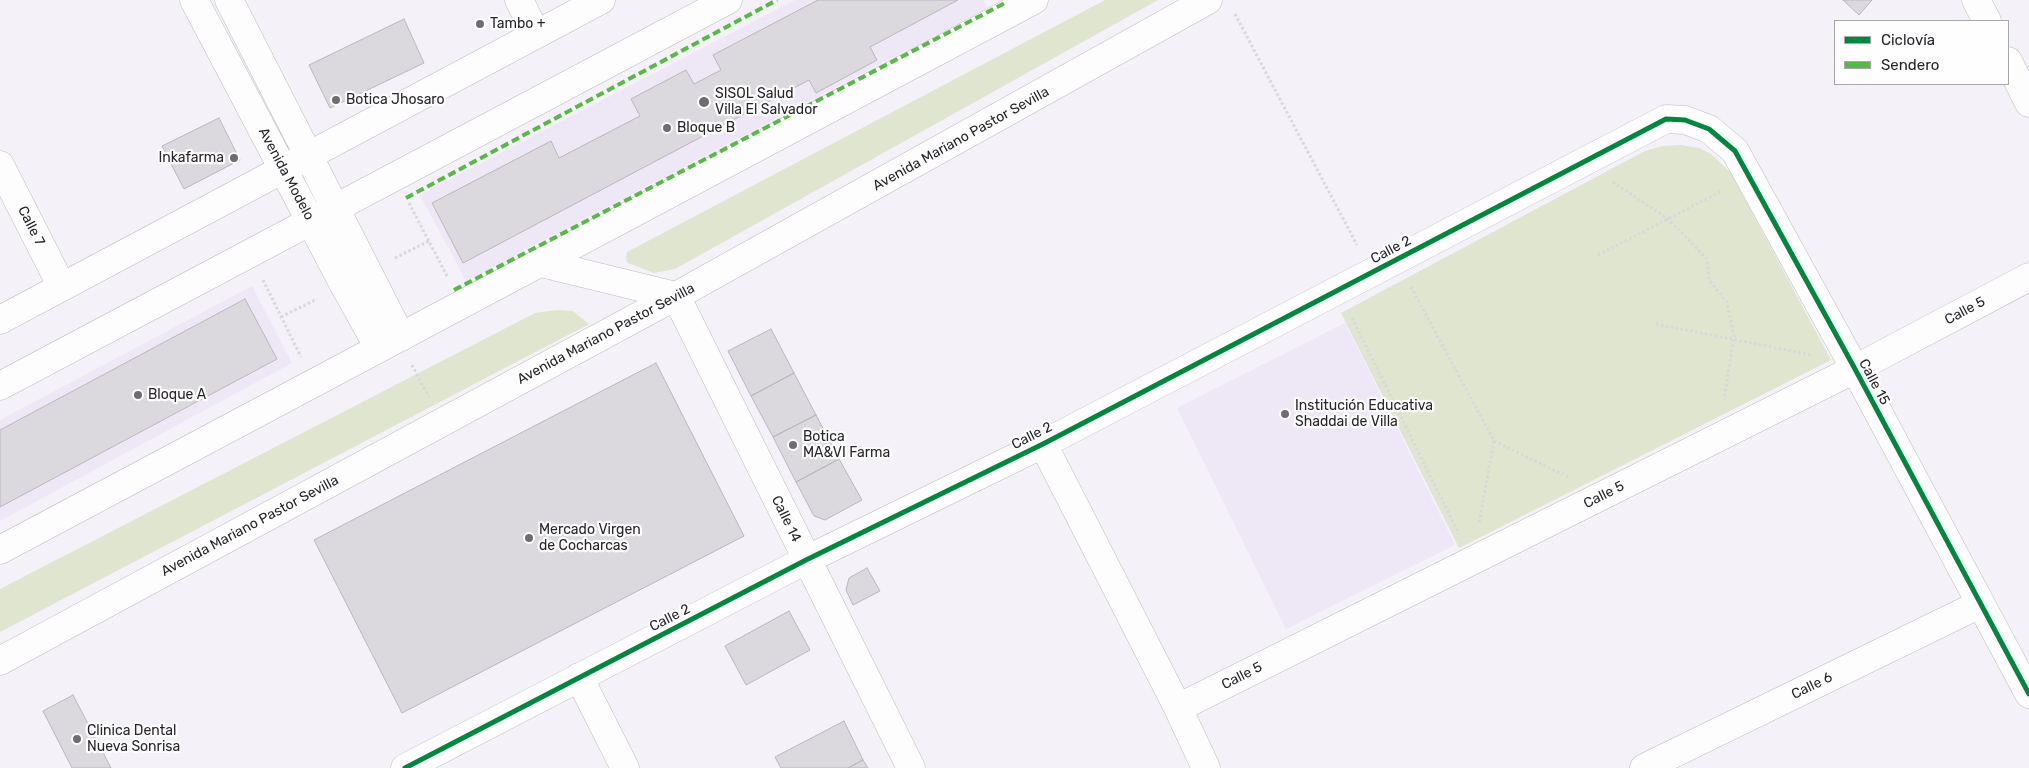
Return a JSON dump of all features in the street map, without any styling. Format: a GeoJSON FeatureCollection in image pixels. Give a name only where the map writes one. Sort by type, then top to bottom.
{"type":"FeatureCollection","features":[{"type":"Feature","properties":{"kind":"street","name":"Avenida Modelo"},"geometry":{"type":"LineString","coordinates":[[194,0],[311,221],[396,348]]}},
{"type":"Feature","properties":{"kind":"street","name":"Avenida Modelo"},"geometry":{"type":"LineString","coordinates":[[229,0],[336,208],[396,348]]}},
{"type":"Feature","properties":{"kind":"street"},"geometry":{"type":"LineString","coordinates":[[519,0],[536,34]]}},
{"type":"Feature","properties":{"kind":"street"},"geometry":{"type":"LineString","coordinates":[[0,320],[601,0]]}},
{"type":"Feature","properties":{"kind":"street"},"geometry":{"type":"LineString","coordinates":[[0,386],[728,0]]}},
{"type":"Feature","properties":{"kind":"street"},"geometry":{"type":"LineString","coordinates":[[0,550],[314,383],[396,348],[462,305],[1034,0]]}},
{"type":"Feature","properties":{"kind":"street"},"geometry":{"type":"LineString","coordinates":[[1976,0],[1986,20]]}},
{"type":"Feature","properties":{"kind":"street","name":"Avenida Mariano Pastor Sevilla"},"geometry":{"type":"LineString","coordinates":[[0,661],[1221,4]]}},
{"type":"Feature","properties":{"kind":"street"},"geometry":{"type":"LineString","coordinates":[[2009,63],[2029,102]]}},
{"type":"Feature","properties":{"kind":"street","name":"Calle 2"},"geometry":{"type":"LineString","coordinates":[[405,768],[579,676],[806,560],[1042,444],[1666,119]]}},
{"type":"Feature","properties":{"kind":"street","name":"Calle 15"},"geometry":{"type":"LineString","coordinates":[[1666,119],[1685,120],[1709,129],[1735,151],[1855,369],[2029,694]]}},
{"type":"Feature","properties":{"kind":"street","name":"Calle 7"},"geometry":{"type":"LineString","coordinates":[[0,164],[62,287]]}},
{"type":"Feature","properties":{"kind":"street"},"geometry":{"type":"LineString","coordinates":[[541,263],[676,296]]}},
{"type":"Feature","properties":{"kind":"street","name":"Calle 5"},"geometry":{"type":"LineString","coordinates":[[1178,708],[1855,369],[2029,277]]}},
{"type":"Feature","properties":{"kind":"street","name":"Calle 14"},"geometry":{"type":"LineString","coordinates":[[676,296],[911,768]]}},
{"type":"Feature","properties":{"kind":"street"},"geometry":{"type":"LineString","coordinates":[[1042,444],[1178,708],[1206,768]]}},
{"type":"Feature","properties":{"kind":"street","name":"Calle 6"},"geometry":{"type":"LineString","coordinates":[[1644,768],[1980,604]]}},
{"type":"Feature","properties":{"kind":"street"},"geometry":{"type":"LineString","coordinates":[[579,676],[625,768]]}},
{"type":"Feature","properties":{"kind":"path"},"geometry":{"type":"LineString","coordinates":[[1221,4],[1372,273]]}},
{"type":"Feature","properties":{"kind":"path"},"geometry":{"type":"LineString","coordinates":[[1595,156],[1605,177],[1668,219],[1707,259],[1709,280],[1727,302],[1733,339],[1722,412],[1731,431]]}},
{"type":"Feature","properties":{"kind":"path"},"geometry":{"type":"LineString","coordinates":[[395,176],[462,305]]}},
{"type":"Feature","properties":{"kind":"path"},"geometry":{"type":"LineString","coordinates":[[1598,255],[1749,177]]}},
{"type":"Feature","properties":{"kind":"path"},"geometry":{"type":"LineString","coordinates":[[250,254],[314,383]]}},
{"type":"Feature","properties":{"kind":"path"},"geometry":{"type":"LineString","coordinates":[[1397,259],[1438,339],[1494,440],[1605,494]]}},
{"type":"Feature","properties":{"kind":"path"},"geometry":{"type":"LineString","coordinates":[[1339,290],[1472,561]]}},
{"type":"Feature","properties":{"kind":"path"},"geometry":{"type":"LineString","coordinates":[[1656,324],[1828,358],[1855,369]]}},
{"type":"Feature","properties":{"kind":"path"},"geometry":{"type":"LineString","coordinates":[[396,348],[442,422]]}},
{"type":"Feature","properties":{"kind":"path"},"geometry":{"type":"LineString","coordinates":[[1472,561],[1494,440]]}},
{"type":"Feature","properties":{"kind":"shaded area","name":"SISOL Salud Villa El Salvador"},"geometry":{"type":"Polygon","coordinates":[[[795,0],[983,0],[987,8],[466,281],[420,195],[795,0]]]}},
{"type":"Feature","properties":{"kind":"shaded area","name":"Bloque A"},"geometry":{"type":"Polygon","coordinates":[[[252,286],[292,363],[0,521],[0,420],[252,286]]]}},
{"type":"Feature","properties":{"kind":"shaded area"},"geometry":{"type":"Polygon","coordinates":[[[1345,323],[1455,545],[1286,629],[1177,408],[1345,323]]]}},
{"type":"Feature","properties":{"kind":"green space"},"geometry":{"type":"Polygon","coordinates":[[[1105,0],[1158,0],[675,269],[654,273],[628,263],[626,260],[627,252],[1105,0]]]}},
{"type":"Feature","properties":{"kind":"green space"},"geometry":{"type":"Polygon","coordinates":[[[1681,145],[1699,148],[1711,154],[1731,173],[1831,360],[1459,548],[1341,313],[1645,151],[1663,146],[1681,145]]]}},
{"type":"Feature","properties":{"kind":"green space"},"geometry":{"type":"Polygon","coordinates":[[[557,310],[573,311],[589,324],[0,632],[0,589],[535,313],[557,310]]]}},
{"type":"Feature","properties":{"kind":"building","name":"SISOL Salud Villa El Salvador"},"geometry":{"type":"Polygon","coordinates":[[[818,0],[958,0],[870,47],[877,60],[816,93],[809,80],[463,263],[432,203],[551,141],[559,158],[640,116],[631,99],[686,70],[694,84],[721,70],[713,55],[818,0]]]}},
{"type":"Feature","properties":{"kind":"building"},"geometry":{"type":"Polygon","coordinates":[[[1843,0],[1872,0],[1859,15],[1843,0]]]}},
{"type":"Feature","properties":{"kind":"building"},"geometry":{"type":"Polygon","coordinates":[[[404,19],[424,63],[330,108],[309,65],[404,19]]]}},
{"type":"Feature","properties":{"kind":"building"},"geometry":{"type":"Polygon","coordinates":[[[219,118],[240,160],[184,189],[162,146],[219,118]]]}},
{"type":"Feature","properties":{"kind":"building","name":"Bloque A"},"geometry":{"type":"Polygon","coordinates":[[[245,299],[277,359],[0,507],[0,430],[245,299]]]}},
{"type":"Feature","properties":{"kind":"building"},"geometry":{"type":"Polygon","coordinates":[[[771,329],[794,373],[751,396],[728,351],[771,329]]]}},
{"type":"Feature","properties":{"kind":"building","name":"Mercado Virgen de Cocharcas"},"geometry":{"type":"Polygon","coordinates":[[[656,363],[744,536],[402,713],[314,540],[656,363]]]}},
{"type":"Feature","properties":{"kind":"building"},"geometry":{"type":"Polygon","coordinates":[[[794,373],[816,415],[773,437],[751,396],[794,373]]]}},
{"type":"Feature","properties":{"kind":"building"},"geometry":{"type":"Polygon","coordinates":[[[816,415],[839,459],[796,482],[773,437],[816,415]]]}},
{"type":"Feature","properties":{"kind":"building"},"geometry":{"type":"Polygon","coordinates":[[[839,459],[862,500],[825,520],[814,516],[796,482],[839,459]]]}},
{"type":"Feature","properties":{"kind":"building"},"geometry":{"type":"Polygon","coordinates":[[[867,568],[880,591],[853,605],[846,590],[849,578],[867,568]]]}},
{"type":"Feature","properties":{"kind":"building"},"geometry":{"type":"Polygon","coordinates":[[[789,611],[810,650],[746,685],[725,646],[789,611]]]}},
{"type":"Feature","properties":{"kind":"building","name":"Clinica Dental Nueva Sonrisa"},"geometry":{"type":"Polygon","coordinates":[[[73,695],[111,768],[72,768],[43,711],[73,695]]]}},
{"type":"Feature","properties":{"kind":"building"},"geometry":{"type":"Polygon","coordinates":[[[844,721],[863,760],[848,768],[781,768],[775,757],[844,721]]]}},
{"type":"Feature","properties":{"kind":"building"},"geometry":{"type":"Polygon","coordinates":[[[863,760],[868,768],[848,768],[863,760]]]}},
{"type":"Feature","properties":{"kind":"marked path"},"geometry":{"type":"LineString","coordinates":[[406,198],[777,0]]}},
{"type":"Feature","properties":{"kind":"marked path"},"geometry":{"type":"LineString","coordinates":[[454,290],[1005,3]]}},
{"type":"Feature","properties":{"kind":"cycle path"},"geometry":{"type":"LineString","coordinates":[[405,768],[806,560],[1043,444],[1666,119],[1685,120],[1709,129],[1735,151],[1855,369],[2029,694]]}},
{"type":"Feature","properties":{"kind":"place","name":"Tambo +"},"geometry":{"type":"Point","coordinates":[480,24]}},
{"type":"Feature","properties":{"kind":"place","name":"Botica Jhosaro"},"geometry":{"type":"Point","coordinates":[336,100]}},
{"type":"Feature","properties":{"kind":"place","name":"SISOL Salud Villa El Salvador"},"geometry":{"type":"Point","coordinates":[704,102]}},
{"type":"Feature","properties":{"kind":"place","name":"Bloque B"},"geometry":{"type":"Point","coordinates":[667,128]}},
{"type":"Feature","properties":{"kind":"place","name":"Inkafarma"},"geometry":{"type":"Point","coordinates":[234,158]}},
{"type":"Feature","properties":{"kind":"place","name":"Bloque A"},"geometry":{"type":"Point","coordinates":[138,395]}},
{"type":"Feature","properties":{"kind":"place","name":"Institución Educativa Shaddai de Villa"},"geometry":{"type":"Point","coordinates":[1285,414]}},
{"type":"Feature","properties":{"kind":"place","name":"Botica MA&VI Farma"},"geometry":{"type":"Point","coordinates":[793,445]}},
{"type":"Feature","properties":{"kind":"place","name":"Mercado Virgen de Cocharcas"},"geometry":{"type":"Point","coordinates":[529,538]}},
{"type":"Feature","properties":{"kind":"place","name":"Clinica Dental Nueva Sonrisa"},"geometry":{"type":"Point","coordinates":[77,739]}}]}
